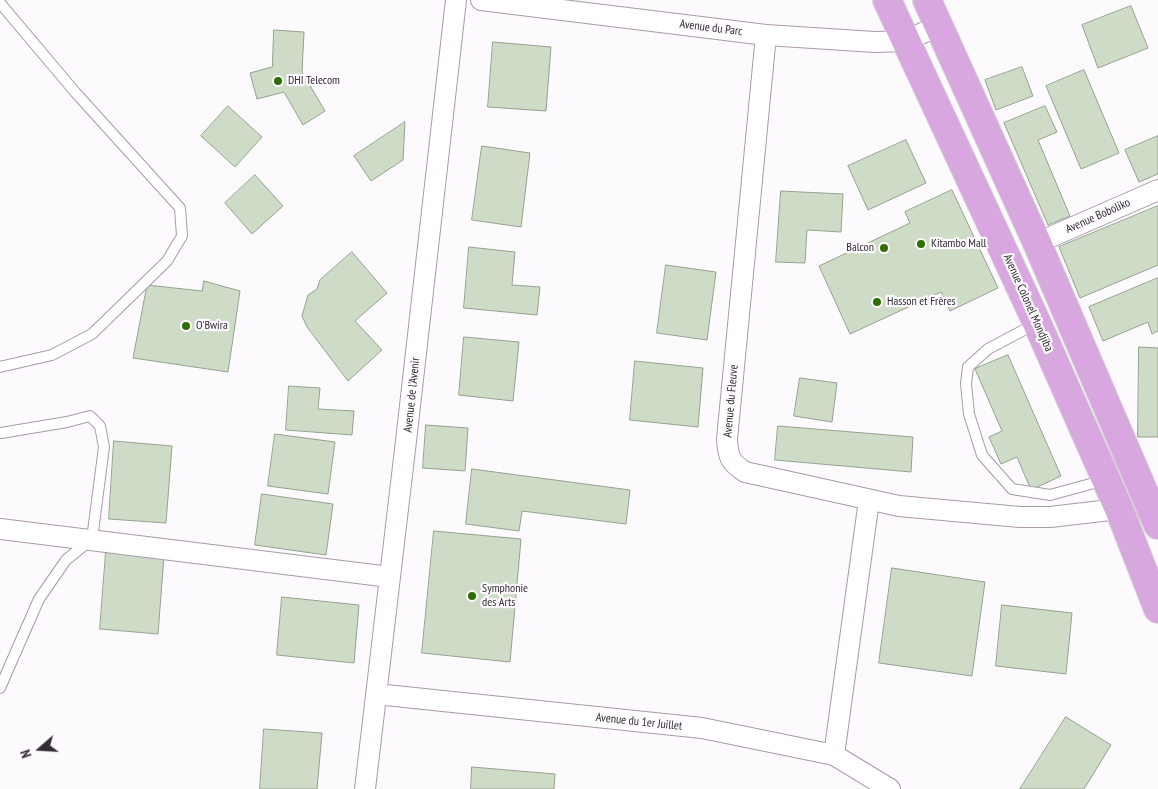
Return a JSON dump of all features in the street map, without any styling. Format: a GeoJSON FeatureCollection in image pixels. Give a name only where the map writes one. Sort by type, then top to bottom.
{"type":"FeatureCollection","features":[{"type":"Feature","properties":{"kind":"main road","name":"Avenue Colonel Mondjiba"},"geometry":{"type":"LineString","coordinates":[[888,0],[1037,323],[1119,509],[1158,609]]}},
{"type":"Feature","properties":{"kind":"main road"},"geometry":{"type":"LineString","coordinates":[[927,0],[1038,243],[1155,512],[1119,509]]}},
{"type":"Feature","properties":{"kind":"street","name":"Avenue de l'Avenir"},"geometry":{"type":"LineString","coordinates":[[365,789],[456,0]]}},
{"type":"Feature","properties":{"kind":"street","name":"Avenue du Parc"},"geometry":{"type":"LineString","coordinates":[[481,0],[766,35],[875,42],[906,41],[939,25]]}},
{"type":"Feature","properties":{"kind":"street","name":"Avenue du Fleuve"},"geometry":{"type":"LineString","coordinates":[[766,35],[727,439],[728,453],[733,464],[745,472],[899,506],[1020,517],[1050,517],[1119,509]]}},
{"type":"Feature","properties":{"kind":"street","name":"Avenue Boboliko"},"geometry":{"type":"LineString","coordinates":[[1038,243],[1158,190]]}},
{"type":"Feature","properties":{"kind":"street"},"geometry":{"type":"LineString","coordinates":[[834,755],[869,500]]}},
{"type":"Feature","properties":{"kind":"street"},"geometry":{"type":"LineString","coordinates":[[0,529],[390,577]]}},
{"type":"Feature","properties":{"kind":"street","name":"Avenue du 1er Juillet"},"geometry":{"type":"LineString","coordinates":[[376,694],[702,728],[834,755],[890,789]]}},
{"type":"Feature","properties":{"kind":"lane"},"geometry":{"type":"LineString","coordinates":[[0,3],[75,92],[180,208],[182,236],[167,261],[92,334],[52,355],[0,367]]}},
{"type":"Feature","properties":{"kind":"lane"},"geometry":{"type":"LineString","coordinates":[[1037,323],[988,349],[968,367],[966,384],[969,414],[982,455],[1012,489],[1050,495],[1106,480]]}},
{"type":"Feature","properties":{"kind":"lane"},"geometry":{"type":"LineString","coordinates":[[0,688],[40,599],[66,560],[92,540],[104,447],[100,426],[90,416],[67,422],[1,433]]}},
{"type":"Feature","properties":{"kind":"building"},"geometry":{"type":"Polygon","coordinates":[[[1131,6],[1148,48],[1098,68],[1082,25],[1131,6]]]}},
{"type":"Feature","properties":{"kind":"building"},"geometry":{"type":"Polygon","coordinates":[[[274,30],[304,32],[302,72],[325,111],[303,125],[284,92],[257,99],[250,73],[272,67],[274,30]]]}},
{"type":"Feature","properties":{"kind":"building"},"geometry":{"type":"Polygon","coordinates":[[[493,42],[551,47],[546,111],[488,107],[493,42]]]}},
{"type":"Feature","properties":{"kind":"building"},"geometry":{"type":"Polygon","coordinates":[[[1022,67],[1033,96],[996,110],[985,80],[1022,67]]]}},
{"type":"Feature","properties":{"kind":"building"},"geometry":{"type":"Polygon","coordinates":[[[1084,70],[1119,153],[1081,169],[1046,86],[1084,70]]]}},
{"type":"Feature","properties":{"kind":"building"},"geometry":{"type":"Polygon","coordinates":[[[228,106],[262,137],[235,167],[201,136],[228,106]]]}},
{"type":"Feature","properties":{"kind":"building"},"geometry":{"type":"Polygon","coordinates":[[[1045,106],[1057,132],[1038,140],[1070,216],[1048,225],[1004,123],[1045,106]]]}},
{"type":"Feature","properties":{"kind":"building"},"geometry":{"type":"Polygon","coordinates":[[[405,122],[403,160],[371,181],[354,156],[405,122]]]}},
{"type":"Feature","properties":{"kind":"building"},"geometry":{"type":"Polygon","coordinates":[[[1158,136],[1158,174],[1139,182],[1125,150],[1158,136]]]}},
{"type":"Feature","properties":{"kind":"building"},"geometry":{"type":"Polygon","coordinates":[[[906,140],[926,183],[868,210],[848,166],[906,140]]]}},
{"type":"Feature","properties":{"kind":"building"},"geometry":{"type":"Polygon","coordinates":[[[482,146],[530,153],[521,227],[472,220],[482,146]]]}},
{"type":"Feature","properties":{"kind":"building"},"geometry":{"type":"Polygon","coordinates":[[[255,175],[283,206],[252,234],[225,203],[255,175]]]}},
{"type":"Feature","properties":{"kind":"building","name":"Kitambo Mall"},"geometry":{"type":"Polygon","coordinates":[[[952,190],[998,288],[950,311],[941,292],[850,334],[819,266],[910,223],[905,212],[952,190]]]}},
{"type":"Feature","properties":{"kind":"building"},"geometry":{"type":"Polygon","coordinates":[[[781,191],[843,194],[841,232],[807,230],[805,263],[776,262],[781,191]]]}},
{"type":"Feature","properties":{"kind":"building"},"geometry":{"type":"Polygon","coordinates":[[[1158,206],[1158,265],[1080,298],[1059,247],[1158,206]]]}},
{"type":"Feature","properties":{"kind":"building"},"geometry":{"type":"Polygon","coordinates":[[[469,247],[515,252],[512,285],[540,287],[537,315],[464,308],[469,247]]]}},
{"type":"Feature","properties":{"kind":"building"},"geometry":{"type":"Polygon","coordinates":[[[352,252],[387,293],[355,321],[382,350],[348,381],[307,327],[302,316],[308,295],[317,289],[320,280],[352,252]]]}},
{"type":"Feature","properties":{"kind":"building"},"geometry":{"type":"Polygon","coordinates":[[[666,265],[716,272],[707,340],[657,333],[666,265]]]}},
{"type":"Feature","properties":{"kind":"building"},"geometry":{"type":"Polygon","coordinates":[[[1158,278],[1158,331],[1152,334],[1148,322],[1103,341],[1089,307],[1158,278]]]}},
{"type":"Feature","properties":{"kind":"building"},"geometry":{"type":"Polygon","coordinates":[[[204,281],[240,291],[228,372],[133,358],[147,285],[202,291],[204,281]]]}},
{"type":"Feature","properties":{"kind":"building"},"geometry":{"type":"Polygon","coordinates":[[[464,337],[519,342],[513,401],[459,395],[464,337]]]}},
{"type":"Feature","properties":{"kind":"building"},"geometry":{"type":"Polygon","coordinates":[[[1139,347],[1158,348],[1158,437],[1138,437],[1139,347]]]}},
{"type":"Feature","properties":{"kind":"building"},"geometry":{"type":"Polygon","coordinates":[[[1008,355],[1061,476],[1031,490],[1017,457],[1001,464],[989,437],[1002,431],[975,369],[1008,355]]]}},
{"type":"Feature","properties":{"kind":"building"},"geometry":{"type":"Polygon","coordinates":[[[635,361],[703,368],[698,427],[630,420],[635,361]]]}},
{"type":"Feature","properties":{"kind":"building"},"geometry":{"type":"Polygon","coordinates":[[[800,378],[837,383],[832,422],[794,416],[800,378]]]}},
{"type":"Feature","properties":{"kind":"building"},"geometry":{"type":"Polygon","coordinates":[[[289,386],[320,388],[318,409],[354,411],[352,435],[286,430],[289,386]]]}},
{"type":"Feature","properties":{"kind":"building"},"geometry":{"type":"Polygon","coordinates":[[[426,425],[468,428],[465,471],[423,468],[426,425]]]}},
{"type":"Feature","properties":{"kind":"building"},"geometry":{"type":"Polygon","coordinates":[[[778,426],[913,437],[911,472],[775,460],[778,426]]]}},
{"type":"Feature","properties":{"kind":"building"},"geometry":{"type":"Polygon","coordinates":[[[275,434],[335,442],[328,494],[268,486],[275,434]]]}},
{"type":"Feature","properties":{"kind":"building"},"geometry":{"type":"Polygon","coordinates":[[[114,441],[172,446],[166,523],[109,519],[114,441]]]}},
{"type":"Feature","properties":{"kind":"building"},"geometry":{"type":"Polygon","coordinates":[[[472,469],[630,490],[626,524],[522,511],[519,531],[466,524],[472,469]]]}},
{"type":"Feature","properties":{"kind":"building"},"geometry":{"type":"Polygon","coordinates":[[[262,494],[333,504],[326,555],[255,545],[262,494]]]}},
{"type":"Feature","properties":{"kind":"building","name":"Symphonie des Arts"},"geometry":{"type":"Polygon","coordinates":[[[434,531],[521,539],[510,662],[422,653],[434,531]]]}},
{"type":"Feature","properties":{"kind":"building"},"geometry":{"type":"Polygon","coordinates":[[[106,552],[164,556],[158,634],[100,629],[106,552]]]}},
{"type":"Feature","properties":{"kind":"building"},"geometry":{"type":"Polygon","coordinates":[[[892,568],[985,582],[972,676],[879,663],[892,568]]]}},
{"type":"Feature","properties":{"kind":"building"},"geometry":{"type":"Polygon","coordinates":[[[282,597],[359,605],[354,663],[277,655],[282,597]]]}},
{"type":"Feature","properties":{"kind":"building"},"geometry":{"type":"Polygon","coordinates":[[[1002,605],[1072,613],[1066,674],[996,666],[1002,605]]]}},
{"type":"Feature","properties":{"kind":"building"},"geometry":{"type":"Polygon","coordinates":[[[1066,717],[1111,745],[1084,789],[1020,789],[1066,717]]]}},
{"type":"Feature","properties":{"kind":"building"},"geometry":{"type":"Polygon","coordinates":[[[264,729],[322,733],[317,789],[260,789],[264,729]]]}},
{"type":"Feature","properties":{"kind":"building"},"geometry":{"type":"Polygon","coordinates":[[[472,767],[555,774],[554,789],[471,789],[472,767]]]}},
{"type":"Feature","properties":{"kind":"place","name":"DHI Telecom"},"geometry":{"type":"Point","coordinates":[278,81]}},
{"type":"Feature","properties":{"kind":"place","name":"Kitambo Mall"},"geometry":{"type":"Point","coordinates":[921,244]}},
{"type":"Feature","properties":{"kind":"place","name":"Balcon"},"geometry":{"type":"Point","coordinates":[884,248]}},
{"type":"Feature","properties":{"kind":"place","name":"Hasson et Frères"},"geometry":{"type":"Point","coordinates":[877,302]}},
{"type":"Feature","properties":{"kind":"place","name":"O'Bwira"},"geometry":{"type":"Point","coordinates":[186,326]}},
{"type":"Feature","properties":{"kind":"place","name":"Symphonie des Arts"},"geometry":{"type":"Point","coordinates":[472,596]}}]}
